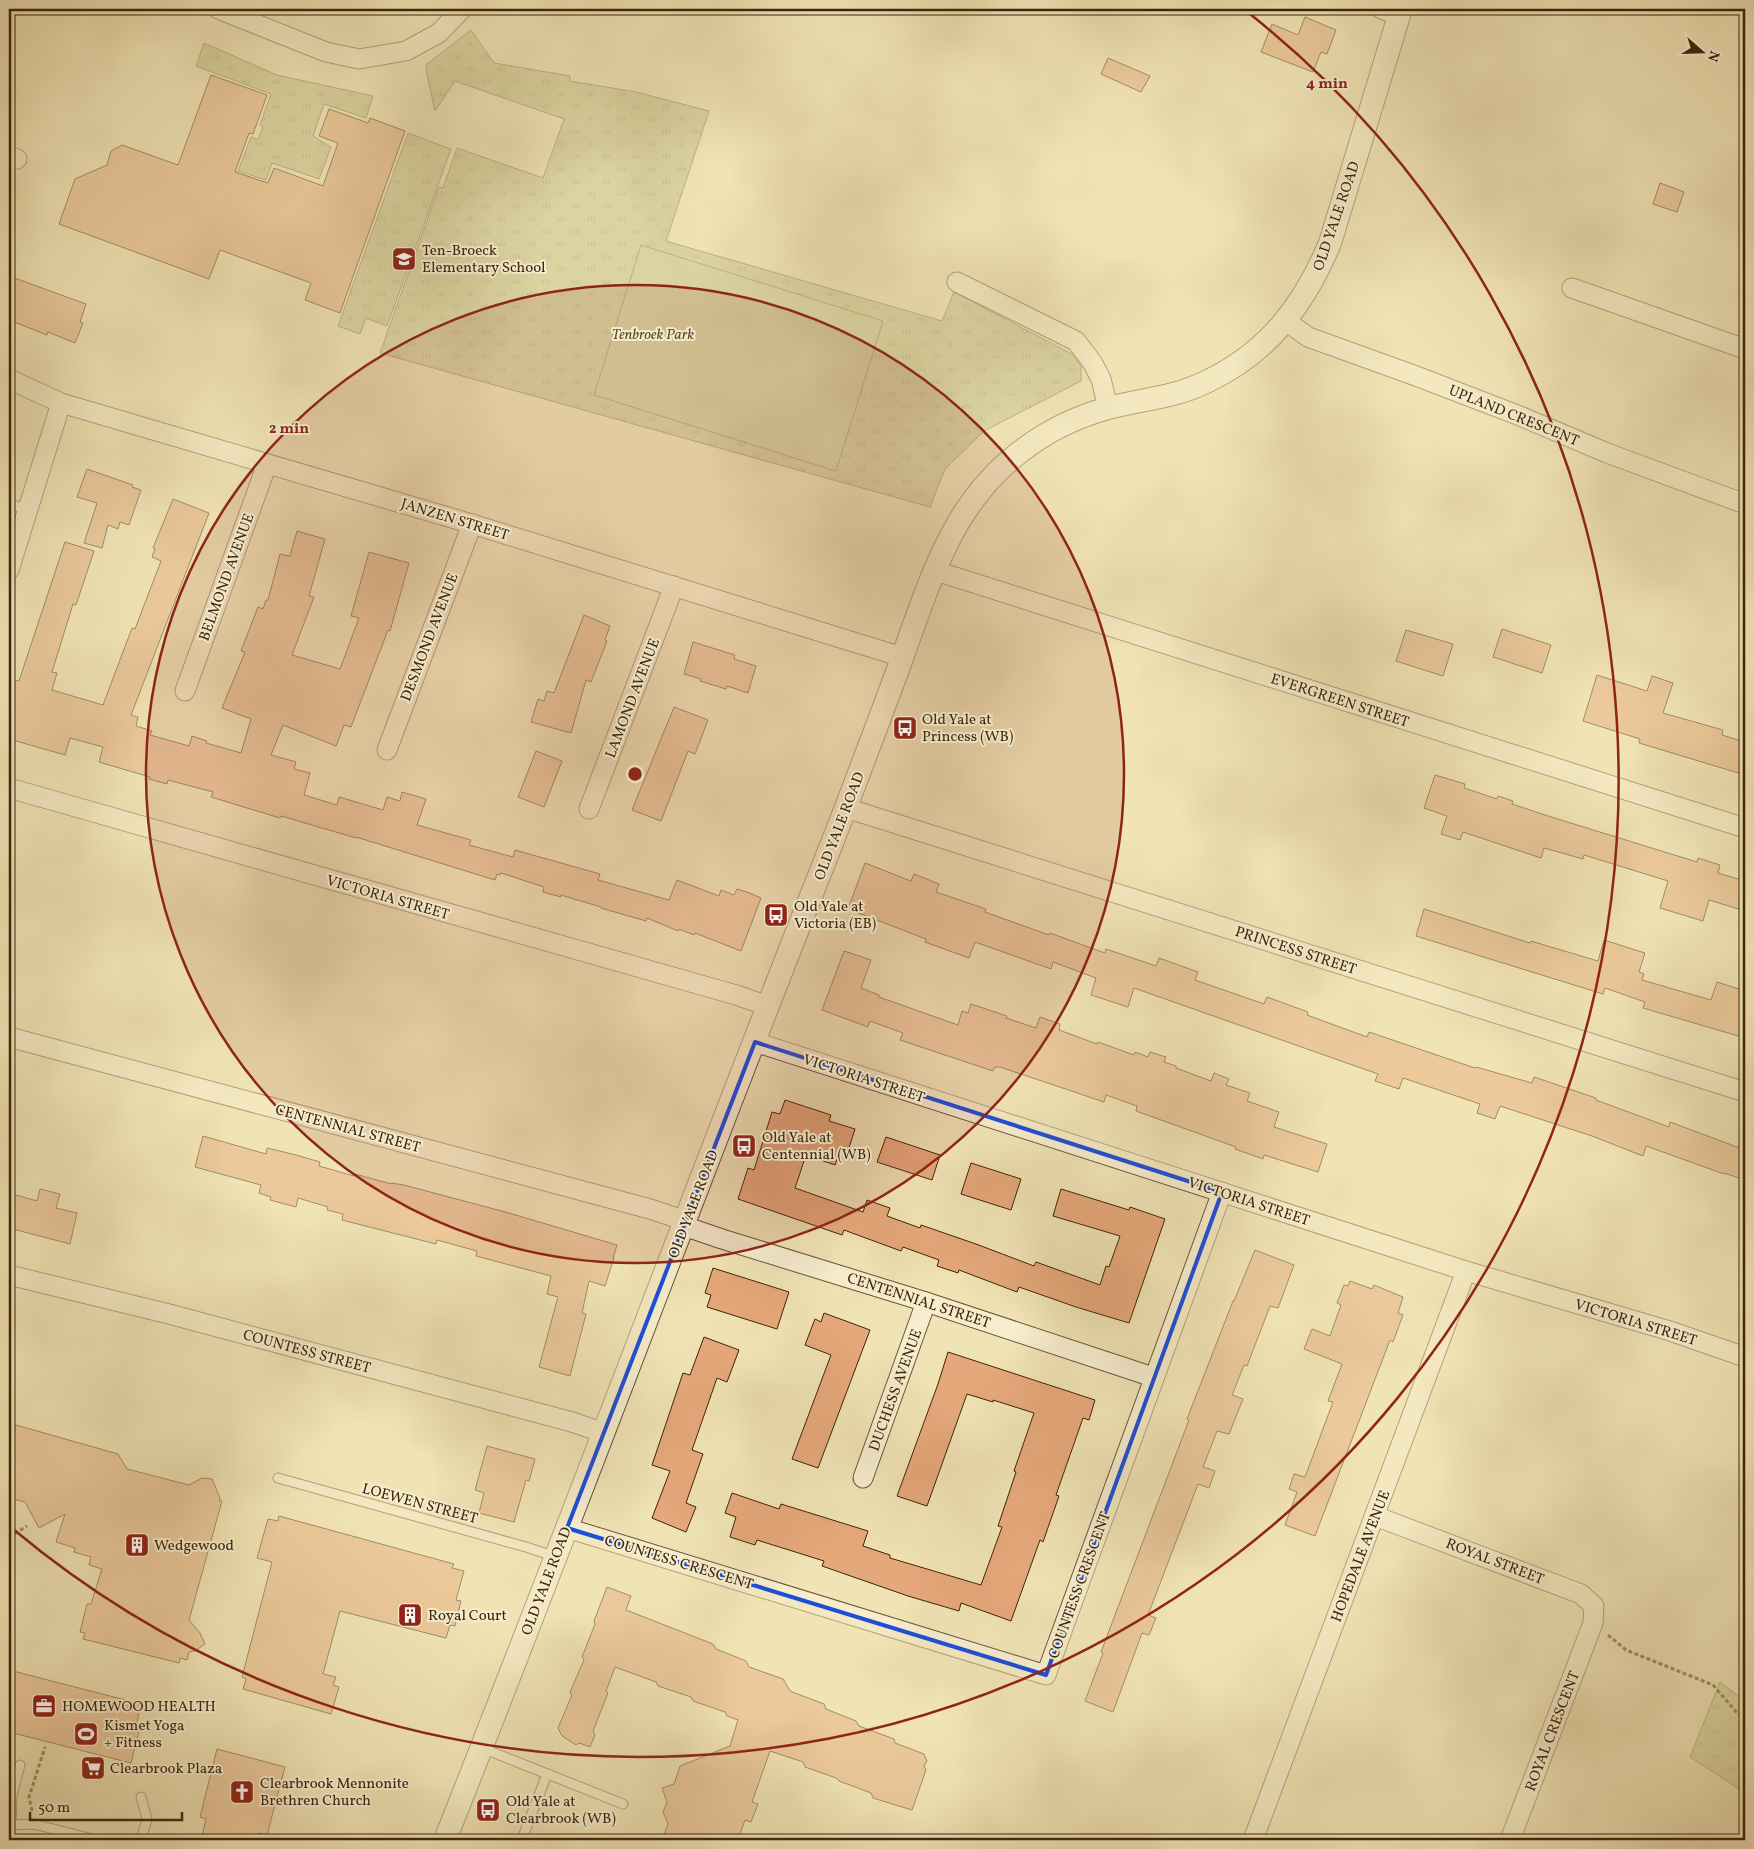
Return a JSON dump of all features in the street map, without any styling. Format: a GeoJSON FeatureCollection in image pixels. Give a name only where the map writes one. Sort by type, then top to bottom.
{"type":"FeatureCollection","features":[{"type":"Feature","properties":{"kind":"street"},"geometry":{"type":"LineString","coordinates":[[218,9],[326,52],[359,59],[406,51],[438,33],[462,9]]}},
{"type":"Feature","properties":{"kind":"street","name":"OLD YALE ROAD"},"geometry":{"type":"LineString","coordinates":[[446,1840],[846,808],[946,544],[971,502],[989,479],[1010,459],[1054,429],[1108,408],[1164,398],[1209,381],[1235,366],[1268,340],[1286,321],[1302,300],[1330,243],[1394,11]]}},
{"type":"Feature","properties":{"kind":"street"},"geometry":{"type":"LineString","coordinates":[[957,282],[1076,341],[1092,362],[1101,379],[1108,408]]}},
{"type":"Feature","properties":{"kind":"street"},"geometry":{"type":"LineString","coordinates":[[1572,288],[1745,350]]}},
{"type":"Feature","properties":{"kind":"street","name":"UPLAND CRESCENT"},"geometry":{"type":"LineString","coordinates":[[1286,321],[1308,338],[1416,376],[1520,416],[1607,454],[1745,504]]}},
{"type":"Feature","properties":{"kind":"street","name":"JANZEN STREET"},"geometry":{"type":"LineString","coordinates":[[9,379],[61,403],[472,524],[902,657]]}},
{"type":"Feature","properties":{"kind":"street"},"geometry":{"type":"LineString","coordinates":[[9,570],[61,403]]}},
{"type":"Feature","properties":{"kind":"street","name":"BELMOND AVENUE"},"geometry":{"type":"LineString","coordinates":[[185,691],[267,464]]}},
{"type":"Feature","properties":{"kind":"street","name":"DESMOND AVENUE"},"geometry":{"type":"LineString","coordinates":[[387,750],[472,524]]}},
{"type":"Feature","properties":{"kind":"street","name":"EVERGREEN STREET"},"geometry":{"type":"LineString","coordinates":[[936,571],[1745,828]]}},
{"type":"Feature","properties":{"kind":"street","name":"LAMOND AVENUE"},"geometry":{"type":"LineString","coordinates":[[589,809],[674,586]]}},
{"type":"Feature","properties":{"kind":"street","name":"VICTORIA STREET"},"geometry":{"type":"LineString","coordinates":[[9,788],[736,995],[768,1006]]}},
{"type":"Feature","properties":{"kind":"street","name":"PRINCESS STREET"},"geometry":{"type":"LineString","coordinates":[[846,808],[1745,1092]]}},
{"type":"Feature","properties":{"kind":"street","name":"CENTENNIAL STREET"},"geometry":{"type":"LineString","coordinates":[[9,1038],[640,1206],[722,1240],[926,1302],[1153,1377]]}},
{"type":"Feature","properties":{"kind":"street","name":"VICTORIA STREET"},"geometry":{"type":"LineString","coordinates":[[755,1042],[1466,1271],[1670,1331],[1745,1356]]}},
{"type":"Feature","properties":{"kind":"street","name":"COUNTESS CRESCENT"},"geometry":{"type":"LineString","coordinates":[[567,1528],[1046,1675],[1222,1192]]}},
{"type":"Feature","properties":{"kind":"street","name":"HOPEDALE AVENUE"},"geometry":{"type":"LineString","coordinates":[[1253,1840],[1466,1271]]}},
{"type":"Feature","properties":{"kind":"street","name":"COUNTESS STREET"},"geometry":{"type":"LineString","coordinates":[[9,1275],[169,1314],[572,1422],[604,1433]]}},
{"type":"Feature","properties":{"kind":"street","name":"DUCHESS AVENUE"},"geometry":{"type":"LineString","coordinates":[[863,1478],[926,1302]]}},
{"type":"Feature","properties":{"kind":"street","name":"ROYAL STREET"},"geometry":{"type":"LineString","coordinates":[[1375,1516],[1582,1594],[1594,1606],[1593,1623]]}},
{"type":"Feature","properties":{"kind":"street","name":"ROYAL CRESCENT"},"geometry":{"type":"LineString","coordinates":[[1510,1840],[1593,1623]]}},
{"type":"Feature","properties":{"kind":"lane"},"geometry":{"type":"LineString","coordinates":[[9,504],[28,509]]}},
{"type":"Feature","properties":{"kind":"lane","name":"LOEWEN STREET"},"geometry":{"type":"LineString","coordinates":[[278,1478],[532,1548],[556,1557]]}},
{"type":"Feature","properties":{"kind":"lane"},"geometry":{"type":"LineString","coordinates":[[482,1748],[623,1804]]}},
{"type":"Feature","properties":{"kind":"lane"},"geometry":{"type":"LineString","coordinates":[[20,1764],[12,1796],[10,1829],[34,1824],[96,1840]]}},
{"type":"Feature","properties":{"kind":"lane"},"geometry":{"type":"LineString","coordinates":[[524,1834],[547,1774]]}},
{"type":"Feature","properties":{"kind":"lane"},"geometry":{"type":"LineString","coordinates":[[140,1840],[147,1819],[141,1797]]}},
{"type":"Feature","properties":{"kind":"path"},"geometry":{"type":"LineString","coordinates":[[9,1537],[27,1526]]}},
{"type":"Feature","properties":{"kind":"path"},"geometry":{"type":"LineString","coordinates":[[1593,1623],[1626,1650],[1713,1685],[1745,1722]]}},
{"type":"Feature","properties":{"kind":"path"},"geometry":{"type":"LineString","coordinates":[[34,1824],[29,1797],[45,1747]]}},
{"type":"Feature","properties":{"kind":"highlighted area"},"geometry":{"type":"Polygon","coordinates":[[[755,1042],[1222,1192],[1046,1675],[567,1528],[755,1042]]]}},
{"type":"Feature","properties":{"kind":"green space","name":"Tenbroek Park"},"geometry":{"type":"Polygon","coordinates":[[[471,30],[494,63],[570,76],[570,81],[636,92],[709,111],[666,241],[942,321],[954,292],[1072,354],[1081,366],[1081,381],[984,431],[945,469],[930,507],[380,353],[439,187],[443,188],[457,148],[543,178],[564,119],[455,81],[435,111],[426,70],[427,64],[471,30]]]}},
{"type":"Feature","properties":{"kind":"green space"},"geometry":{"type":"Polygon","coordinates":[[[204,43],[277,75],[373,96],[366,118],[324,104],[313,136],[331,147],[319,179],[272,163],[266,180],[238,171],[251,137],[258,140],[263,127],[260,125],[271,94],[196,66],[204,43]]]}},
{"type":"Feature","properties":{"kind":"green space"},"geometry":{"type":"Polygon","coordinates":[[[408,133],[451,149],[387,326],[366,318],[360,334],[338,326],[408,133]]]}},
{"type":"Feature","properties":{"kind":"green space"},"geometry":{"type":"Polygon","coordinates":[[[641,245],[883,321],[836,471],[594,395],[641,245]]]}},
{"type":"Feature","properties":{"kind":"green space"},"geometry":{"type":"Polygon","coordinates":[[[1720,1682],[1745,1701],[1745,1793],[1690,1757],[1720,1682]]]}},
{"type":"Feature","properties":{"kind":"building"},"geometry":{"type":"Polygon","coordinates":[[[1305,17],[1336,30],[1327,54],[1321,52],[1313,72],[1261,52],[1272,24],[1298,35],[1305,17]]]}},
{"type":"Feature","properties":{"kind":"building"},"geometry":{"type":"Polygon","coordinates":[[[1108,58],[1150,76],[1141,92],[1101,74],[1108,58]]]}},
{"type":"Feature","properties":{"kind":"building"},"geometry":{"type":"Polygon","coordinates":[[[211,75],[267,95],[253,134],[249,133],[235,172],[268,183],[274,168],[323,186],[338,143],[319,136],[329,109],[368,123],[370,118],[405,131],[340,313],[305,300],[311,283],[220,250],[209,279],[59,224],[75,179],[107,165],[111,151],[122,145],[178,165],[211,75]]]}},
{"type":"Feature","properties":{"kind":"building"},"geometry":{"type":"Polygon","coordinates":[[[1660,183],[1684,192],[1677,212],[1653,204],[1660,183]]]}},
{"type":"Feature","properties":{"kind":"building"},"geometry":{"type":"Polygon","coordinates":[[[9,276],[86,304],[80,322],[83,323],[75,343],[48,332],[47,335],[9,320],[9,276]]]}},
{"type":"Feature","properties":{"kind":"building"},"geometry":{"type":"Polygon","coordinates":[[[87,469],[133,485],[132,487],[141,490],[129,525],[120,522],[118,529],[108,525],[102,548],[84,543],[97,503],[77,497],[87,469]]]}},
{"type":"Feature","properties":{"kind":"building"},"geometry":{"type":"Polygon","coordinates":[[[173,499],[209,513],[131,715],[138,717],[136,726],[152,731],[150,735],[189,746],[192,736],[207,741],[206,743],[241,753],[251,719],[222,708],[245,652],[241,651],[258,607],[263,609],[266,600],[268,600],[280,554],[290,556],[297,531],[325,539],[309,596],[314,597],[292,655],[340,669],[359,618],[351,616],[369,552],[409,563],[390,631],[388,630],[351,727],[344,725],[336,746],[283,725],[271,755],[296,762],[294,769],[310,773],[304,795],[337,805],[339,797],[383,810],[387,797],[400,801],[402,792],[426,799],[417,825],[471,840],[469,845],[513,857],[515,850],[600,874],[598,880],[669,900],[677,880],[719,896],[721,890],[734,895],[737,889],[747,892],[761,898],[741,951],[695,933],[694,935],[679,929],[678,931],[647,918],[646,921],[561,895],[561,897],[543,892],[544,887],[501,873],[500,875],[497,874],[495,880],[356,837],[281,816],[280,818],[211,797],[213,792],[168,780],[167,784],[149,779],[150,777],[99,762],[103,747],[70,738],[65,755],[9,739],[9,698],[14,680],[19,681],[65,542],[94,551],[76,605],[73,604],[52,672],[57,673],[52,690],[103,705],[132,628],[135,629],[161,561],[152,557],[155,549],[153,548],[173,499]]]}},
{"type":"Feature","properties":{"kind":"building"},"geometry":{"type":"Polygon","coordinates":[[[584,615],[610,626],[605,640],[607,641],[591,682],[586,680],[571,733],[531,722],[538,699],[544,701],[547,691],[554,693],[584,615]]]}},
{"type":"Feature","properties":{"kind":"building"},"geometry":{"type":"Polygon","coordinates":[[[1502,629],[1551,645],[1542,673],[1493,657],[1502,629]]]}},
{"type":"Feature","properties":{"kind":"building"},"geometry":{"type":"Polygon","coordinates":[[[1406,630],[1453,644],[1443,676],[1396,661],[1406,630]]]}},
{"type":"Feature","properties":{"kind":"building"},"geometry":{"type":"Polygon","coordinates":[[[693,642],[735,655],[734,659],[756,666],[748,693],[727,686],[726,689],[684,674],[693,642]]]}},
{"type":"Feature","properties":{"kind":"building"},"geometry":{"type":"Polygon","coordinates":[[[1597,675],[1647,691],[1652,676],[1673,683],[1663,713],[1723,730],[1722,735],[1745,742],[1745,775],[1639,743],[1640,739],[1583,721],[1597,675]]]}},
{"type":"Feature","properties":{"kind":"building"},"geometry":{"type":"Polygon","coordinates":[[[674,707],[708,720],[695,754],[688,751],[661,821],[632,810],[674,707]]]}},
{"type":"Feature","properties":{"kind":"building"},"geometry":{"type":"Polygon","coordinates":[[[536,751],[562,761],[544,807],[518,797],[536,751]]]}},
{"type":"Feature","properties":{"kind":"building"},"geometry":{"type":"Polygon","coordinates":[[[1435,775],[1465,784],[1464,788],[1497,799],[1498,796],[1513,801],[1512,804],[1548,816],[1697,862],[1698,858],[1720,865],[1718,873],[1745,881],[1745,911],[1709,900],[1703,921],[1660,908],[1668,881],[1584,855],[1583,859],[1544,848],[1541,858],[1463,832],[1460,840],[1441,834],[1447,816],[1424,808],[1435,775]]]}},
{"type":"Feature","properties":{"kind":"building"},"geometry":{"type":"Polygon","coordinates":[[[865,863],[911,881],[914,874],[939,884],[936,892],[986,909],[985,912],[1049,935],[1050,933],[1105,953],[1106,949],[1156,966],[1159,958],[1198,972],[1195,980],[1264,1004],[1267,997],[1308,1012],[1307,1015],[1367,1037],[1369,1032],[1475,1068],[1532,1083],[1534,1077],[1596,1098],[1596,1100],[1669,1127],[1670,1122],[1745,1150],[1745,1180],[1646,1146],[1643,1156],[1592,1136],[1500,1106],[1495,1119],[1477,1113],[1480,1104],[1403,1078],[1399,1089],[1375,1081],[1378,1074],[1134,988],[1128,1007],[1091,995],[1096,978],[1053,962],[1051,969],[975,942],[969,958],[925,942],[926,939],[848,909],[865,863]]]}},
{"type":"Feature","properties":{"kind":"building"},"geometry":{"type":"Polygon","coordinates":[[[1424,909],[1530,943],[1531,941],[1598,961],[1604,940],[1645,953],[1639,972],[1644,974],[1642,980],[1711,1000],[1717,982],[1745,991],[1745,1038],[1643,1008],[1645,1002],[1605,988],[1603,994],[1416,936],[1424,909]]]}},
{"type":"Feature","properties":{"kind":"building"},"geometry":{"type":"Polygon","coordinates":[[[844,951],[871,960],[861,988],[879,995],[879,997],[958,1025],[962,1011],[968,1013],[971,1004],[1036,1028],[1040,1017],[1060,1024],[1059,1030],[1097,1044],[1098,1042],[1134,1055],[1135,1052],[1148,1057],[1150,1052],[1166,1057],[1164,1062],[1211,1081],[1214,1073],[1229,1079],[1226,1085],[1250,1093],[1247,1101],[1279,1112],[1274,1127],[1327,1144],[1318,1172],[1264,1155],[1263,1159],[1235,1149],[1236,1147],[1136,1111],[1137,1106],[1106,1095],[1104,1102],[1000,1067],[995,1067],[993,1071],[900,1040],[903,1033],[870,1021],[868,1027],[822,1010],[844,951]]]}},
{"type":"Feature","properties":{"kind":"building"},"geometry":{"type":"Polygon","coordinates":[[[785,1100],[831,1115],[829,1121],[855,1129],[847,1154],[840,1151],[835,1165],[806,1155],[795,1188],[863,1212],[867,1200],[890,1208],[887,1216],[920,1228],[921,1225],[1034,1266],[1036,1262],[1100,1285],[1106,1266],[1109,1267],[1120,1236],[1053,1216],[1061,1189],[1129,1210],[1130,1207],[1165,1219],[1129,1323],[1019,1287],[1017,1292],[959,1270],[958,1273],[937,1266],[939,1260],[903,1247],[901,1251],[844,1230],[842,1235],[738,1199],[748,1168],[754,1170],[772,1112],[780,1114],[785,1100]]]}},
{"type":"Feature","properties":{"kind":"building"},"geometry":{"type":"Polygon","coordinates":[[[203,1136],[266,1154],[267,1148],[296,1155],[320,1162],[319,1166],[354,1176],[355,1174],[391,1184],[404,1185],[509,1213],[617,1245],[605,1286],[589,1281],[582,1313],[586,1314],[570,1376],[539,1367],[558,1297],[547,1294],[551,1276],[476,1256],[477,1251],[437,1240],[436,1244],[342,1220],[343,1214],[327,1210],[328,1207],[298,1198],[296,1207],[270,1200],[271,1197],[259,1193],[261,1185],[195,1167],[203,1136]]]}},
{"type":"Feature","properties":{"kind":"building"},"geometry":{"type":"Polygon","coordinates":[[[886,1137],[940,1155],[932,1180],[877,1162],[886,1137]]]}},
{"type":"Feature","properties":{"kind":"building"},"geometry":{"type":"Polygon","coordinates":[[[971,1163],[1021,1179],[1011,1210],[961,1194],[971,1163]]]}},
{"type":"Feature","properties":{"kind":"building"},"geometry":{"type":"Polygon","coordinates":[[[40,1189],[60,1194],[56,1208],[77,1213],[70,1244],[9,1228],[9,1193],[37,1201],[40,1189]]]}},
{"type":"Feature","properties":{"kind":"building"},"geometry":{"type":"Polygon","coordinates":[[[1255,1250],[1294,1265],[1278,1308],[1270,1306],[1247,1366],[1244,1365],[1232,1395],[1243,1399],[1229,1434],[1217,1431],[1203,1467],[1215,1471],[1209,1488],[1198,1484],[1148,1615],[1156,1618],[1149,1635],[1142,1633],[1113,1712],[1085,1701],[1103,1653],[1101,1652],[1189,1420],[1187,1419],[1255,1250]]]}},
{"type":"Feature","properties":{"kind":"building"},"geometry":{"type":"Polygon","coordinates":[[[713,1268],[789,1292],[777,1329],[707,1307],[711,1295],[705,1293],[713,1268]]]}},
{"type":"Feature","properties":{"kind":"building"},"geometry":{"type":"Polygon","coordinates":[[[1350,1281],[1372,1289],[1374,1285],[1403,1297],[1398,1313],[1403,1315],[1393,1342],[1390,1340],[1315,1536],[1285,1525],[1297,1492],[1289,1489],[1294,1474],[1305,1477],[1333,1402],[1328,1401],[1342,1364],[1304,1349],[1312,1329],[1330,1336],[1341,1305],[1337,1303],[1344,1285],[1348,1286],[1350,1281]]]}},
{"type":"Feature","properties":{"kind":"building"},"geometry":{"type":"Polygon","coordinates":[[[824,1313],[870,1330],[818,1468],[792,1459],[831,1355],[805,1345],[815,1319],[821,1322],[824,1313]]]}},
{"type":"Feature","properties":{"kind":"building"},"geometry":{"type":"Polygon","coordinates":[[[704,1337],[739,1350],[727,1382],[717,1378],[692,1450],[703,1454],[686,1503],[696,1507],[686,1532],[652,1518],[670,1471],[652,1465],[683,1373],[690,1375],[704,1337]]]}},
{"type":"Feature","properties":{"kind":"building"},"geometry":{"type":"Polygon","coordinates":[[[948,1352],[1095,1400],[1089,1420],[1083,1418],[1056,1495],[1059,1496],[1043,1542],[1040,1540],[1011,1621],[961,1603],[959,1611],[908,1596],[822,1566],[824,1561],[757,1540],[755,1545],[730,1537],[736,1517],[725,1513],[732,1493],[779,1509],[781,1504],[868,1531],[863,1546],[890,1555],[890,1558],[981,1585],[1002,1527],[998,1526],[1034,1413],[967,1394],[927,1506],[897,1496],[948,1352]]]}},
{"type":"Feature","properties":{"kind":"building","name":"Wedgewood"},"geometry":{"type":"Polygon","coordinates":[[[9,1423],[118,1454],[127,1469],[189,1485],[202,1478],[212,1479],[220,1498],[219,1501],[222,1501],[189,1620],[200,1633],[205,1644],[195,1651],[189,1652],[187,1660],[180,1658],[179,1663],[83,1639],[85,1633],[80,1632],[87,1604],[91,1604],[102,1569],[89,1565],[91,1557],[74,1552],[75,1548],[56,1542],[65,1514],[39,1528],[25,1502],[9,1498],[9,1423]]]}},
{"type":"Feature","properties":{"kind":"building"},"geometry":{"type":"Polygon","coordinates":[[[487,1446],[535,1459],[529,1481],[526,1480],[514,1522],[479,1513],[484,1493],[475,1490],[487,1446]]]}},
{"type":"Feature","properties":{"kind":"building","name":"Royal Court"},"geometry":{"type":"Polygon","coordinates":[[[279,1516],[454,1564],[452,1568],[464,1571],[456,1600],[461,1601],[455,1626],[450,1625],[446,1638],[340,1611],[323,1674],[336,1677],[333,1685],[339,1687],[331,1714],[243,1689],[246,1679],[242,1677],[272,1562],[257,1558],[268,1519],[278,1521],[279,1516]]]}},
{"type":"Feature","properties":{"kind":"building"},"geometry":{"type":"Polygon","coordinates":[[[607,1587],[631,1596],[626,1610],[713,1644],[716,1649],[746,1661],[749,1667],[783,1679],[790,1691],[824,1704],[826,1709],[856,1721],[859,1726],[894,1739],[895,1743],[924,1754],[927,1761],[924,1766],[926,1770],[912,1810],[873,1798],[871,1793],[805,1767],[803,1762],[770,1751],[752,1802],[758,1804],[751,1822],[745,1820],[738,1840],[662,1840],[668,1824],[663,1812],[667,1802],[662,1788],[674,1784],[680,1766],[730,1746],[738,1720],[727,1716],[725,1712],[693,1701],[691,1697],[658,1686],[656,1682],[615,1667],[606,1691],[608,1693],[593,1731],[595,1735],[590,1747],[579,1743],[576,1745],[562,1736],[558,1728],[572,1695],[570,1692],[584,1660],[582,1657],[607,1587]]]}},
{"type":"Feature","properties":{"kind":"building"},"geometry":{"type":"Polygon","coordinates":[[[9,1670],[141,1704],[135,1730],[139,1731],[131,1763],[9,1732],[9,1670]]]}},
{"type":"Feature","properties":{"kind":"building","name":"Clearbrook Mennonite Brethren Church"},"geometry":{"type":"Polygon","coordinates":[[[217,1749],[285,1767],[267,1835],[259,1833],[257,1840],[201,1840],[206,1819],[200,1817],[217,1749]]]}},
{"type":"Feature","properties":{"kind":"place","name":"Ten-Broeck Elementary School"},"geometry":{"type":"Point","coordinates":[404,259]}},
{"type":"Feature","properties":{"kind":"place","name":"Old Yale at Princess (WB)"},"geometry":{"type":"Point","coordinates":[905,728]}},
{"type":"Feature","properties":{"kind":"place","name":"Old Yale at Victoria (EB)"},"geometry":{"type":"Point","coordinates":[776,915]}},
{"type":"Feature","properties":{"kind":"place","name":"Old Yale at Centennial (WB)"},"geometry":{"type":"Point","coordinates":[744,1146]}},
{"type":"Feature","properties":{"kind":"place","name":"Wedgewood"},"geometry":{"type":"Point","coordinates":[137,1545]}},
{"type":"Feature","properties":{"kind":"place","name":"Royal Court"},"geometry":{"type":"Point","coordinates":[410,1615]}},
{"type":"Feature","properties":{"kind":"place","name":"HOMEWOOD HEALTH"},"geometry":{"type":"Point","coordinates":[44,1706]}},
{"type":"Feature","properties":{"kind":"place","name":"Kismet Yoga + Fitness"},"geometry":{"type":"Point","coordinates":[86,1734]}},
{"type":"Feature","properties":{"kind":"place","name":"Clearbrook Plaza"},"geometry":{"type":"Point","coordinates":[93,1768]}},
{"type":"Feature","properties":{"kind":"place","name":"Clearbrook Mennonite Brethren Church"},"geometry":{"type":"Point","coordinates":[242,1792]}},
{"type":"Feature","properties":{"kind":"place","name":"Old Yale at Clearbrook (WB)"},"geometry":{"type":"Point","coordinates":[488,1810]}}]}
